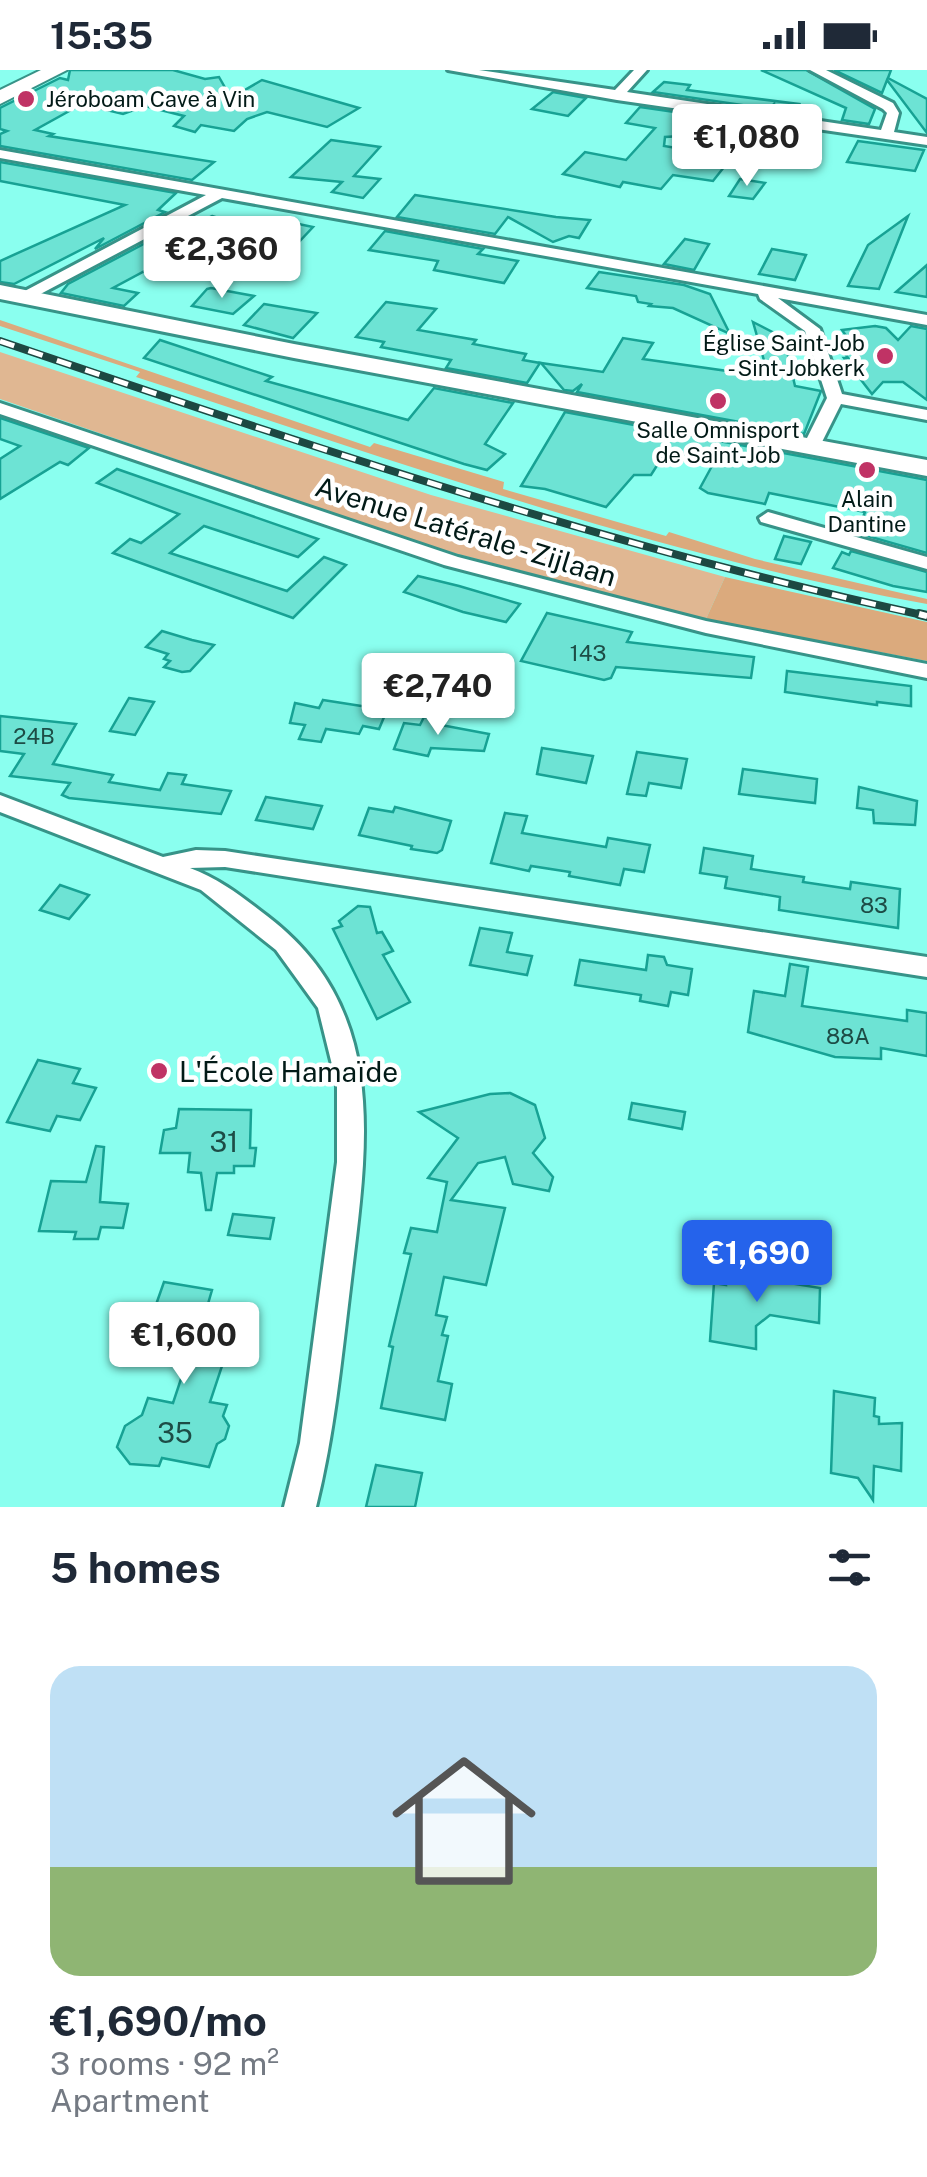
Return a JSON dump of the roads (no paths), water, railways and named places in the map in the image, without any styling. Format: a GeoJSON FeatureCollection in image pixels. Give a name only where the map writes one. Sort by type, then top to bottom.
{"type":"FeatureCollection","features":[{"type":"Feature","properties":{"kind":"main road"},"geometry":{"type":"LineString","coordinates":[[0,98],[58,70]]}},
{"type":"Feature","properties":{"kind":"main road"},"geometry":{"type":"LineString","coordinates":[[0,292],[294,351],[927,468]]}},
{"type":"Feature","properties":{"kind":"street"},"geometry":{"type":"LineString","coordinates":[[454,70],[927,140]]}},
{"type":"Feature","properties":{"kind":"street"},"geometry":{"type":"LineString","coordinates":[[617,96],[641,70]]}},
{"type":"Feature","properties":{"kind":"street"},"geometry":{"type":"LineString","coordinates":[[816,70],[888,106],[893,113],[886,136]]}},
{"type":"Feature","properties":{"kind":"street"},"geometry":{"type":"LineString","coordinates":[[0,154],[927,320]]}},
{"type":"Feature","properties":{"kind":"street"},"geometry":{"type":"LineString","coordinates":[[26,296],[220,194]]}},
{"type":"Feature","properties":{"kind":"street"},"geometry":{"type":"LineString","coordinates":[[758,290],[812,329],[835,398],[812,446]]}},
{"type":"Feature","properties":{"kind":"street"},"geometry":{"type":"LineString","coordinates":[[812,329],[835,306]]}},
{"type":"Feature","properties":{"kind":"street"},"geometry":{"type":"LineString","coordinates":[[835,398],[927,414]]}},
{"type":"Feature","properties":{"kind":"street","name":"Avenue Latérale - Zijlaan"},"geometry":{"type":"LineString","coordinates":[[0,408],[451,561],[706,628],[927,670]]}},
{"type":"Feature","properties":{"kind":"street"},"geometry":{"type":"LineString","coordinates":[[768,518],[927,564]]}},
{"type":"Feature","properties":{"kind":"street"},"geometry":{"type":"LineString","coordinates":[[0,803],[168,864],[210,884],[286,943],[330,1004],[350,1085],[352,1162],[316,1443],[300,1507]]}},
{"type":"Feature","properties":{"kind":"street"},"geometry":{"type":"LineString","coordinates":[[168,864],[196,858],[225,858],[927,967]]}},
{"type":"Feature","properties":{"kind":"railway"},"geometry":{"type":"LineString","coordinates":[[0,341],[344,456],[576,527],[927,616],[919,614]]}},
{"type":"Feature","properties":{"kind":"place","name":"Jéroboam Cave à Vin"},"geometry":{"type":"Point","coordinates":[26,99]}},
{"type":"Feature","properties":{"kind":"place","name":"Église Saint-Job - Sint-Jobkerk"},"geometry":{"type":"Point","coordinates":[885,356]}},
{"type":"Feature","properties":{"kind":"place","name":"Salle Omnisport de Saint-Job"},"geometry":{"type":"Point","coordinates":[718,401]}},
{"type":"Feature","properties":{"kind":"place","name":"Alain Dantine"},"geometry":{"type":"Point","coordinates":[867,470]}},
{"type":"Feature","properties":{"kind":"place","name":"L'École Hamaïde"},"geometry":{"type":"Point","coordinates":[159,1071]}}]}
